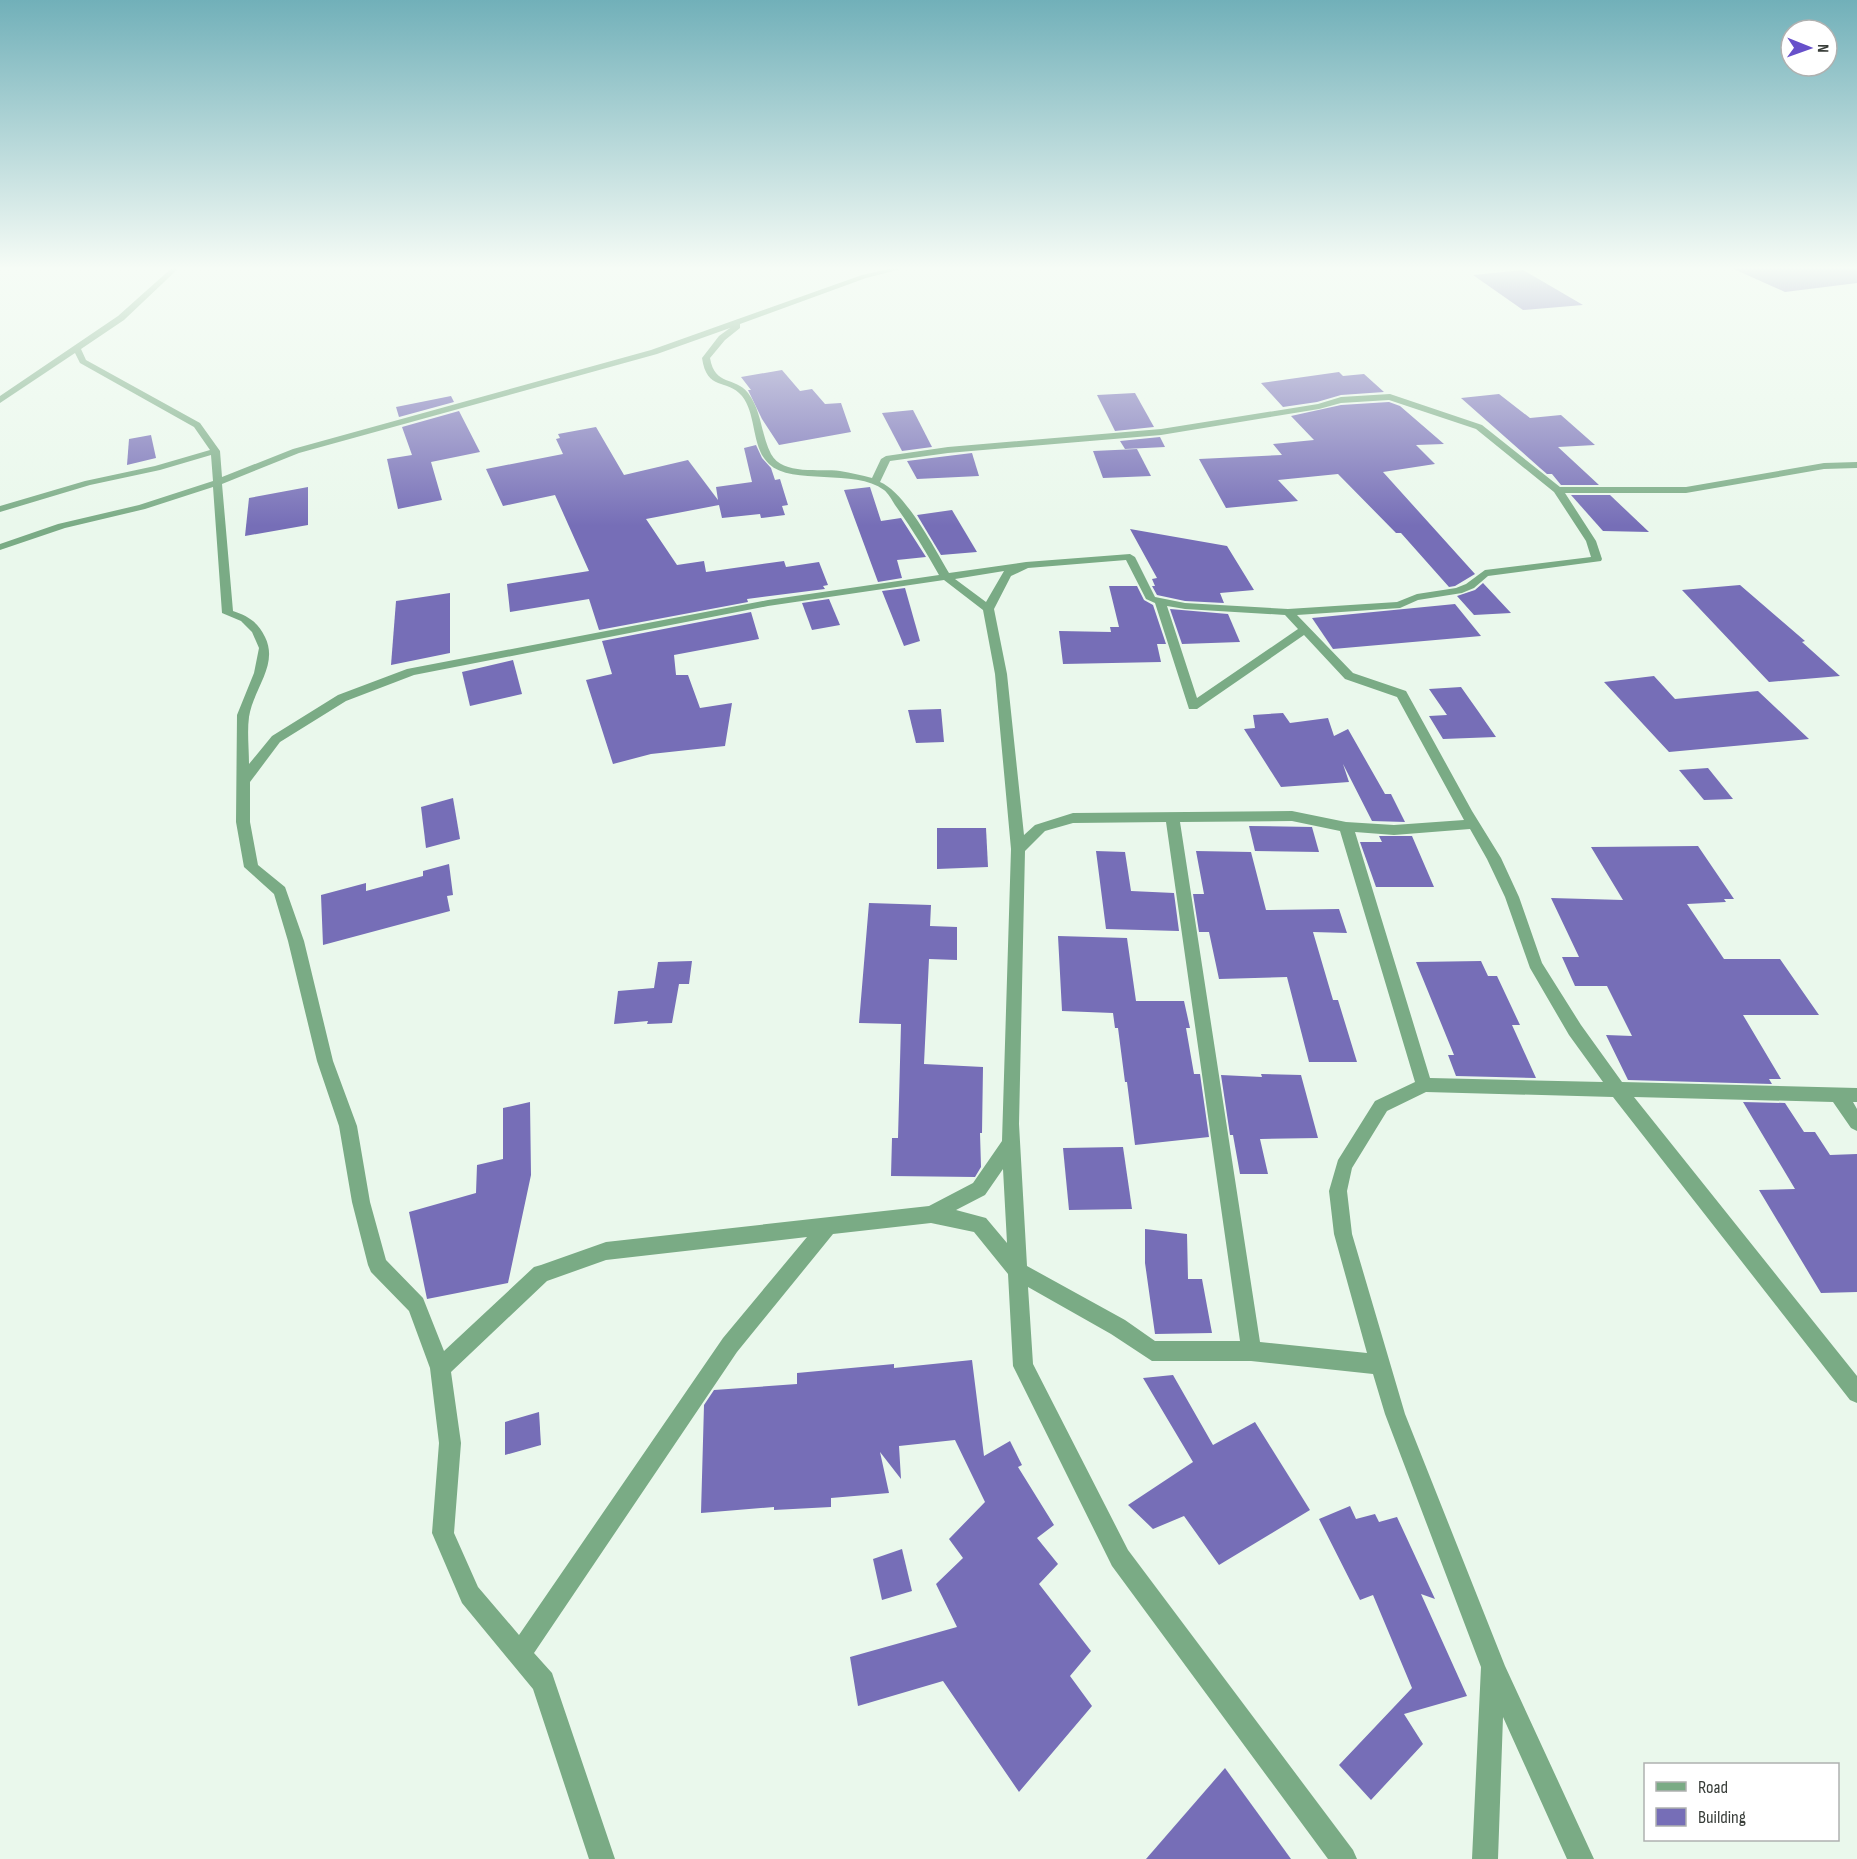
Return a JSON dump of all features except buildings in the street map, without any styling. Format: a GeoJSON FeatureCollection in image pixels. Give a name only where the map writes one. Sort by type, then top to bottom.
{"type":"FeatureCollection","features":[{"type":"Feature","properties":{"kind":"street"},"geometry":{"type":"LineString","coordinates":[[0,400],[73,353]]}},
{"type":"Feature","properties":{"kind":"street"},"geometry":{"type":"LineString","coordinates":[[79,353],[83,361],[197,425],[215,451],[228,613],[245,619],[257,631],[266,648],[260,673],[243,715],[243,822],[251,867],[280,891],[296,941],[325,1061],[348,1126],[361,1202],[378,1265],[416,1305],[440,1368],[450,1443],[443,1533],[470,1595],[543,1682],[602,1859]]}},
{"type":"Feature","properties":{"kind":"street"},"geometry":{"type":"LineString","coordinates":[[0,548],[62,526],[142,507],[245,473],[272,459],[288,454],[648,353]]}},
{"type":"Feature","properties":{"kind":"street"},"geometry":{"type":"LineString","coordinates":[[710,353],[706,358],[708,370],[717,380],[743,392],[750,402],[766,453],[773,463],[790,471],[839,474],[888,488],[920,532],[946,577],[988,609]]}},
{"type":"Feature","properties":{"kind":"street"},"geometry":{"type":"LineString","coordinates":[[243,781],[276,738],[342,698],[411,672],[768,603],[1026,565],[1130,556],[1151,599],[1185,606],[1288,612],[1400,605],[1417,597],[1458,591],[1470,586],[1485,573],[1597,559],[1591,541],[1558,490],[1479,427],[1390,397],[1341,400],[1319,406],[1161,432],[948,450],[886,459],[875,483]]}},
{"type":"Feature","properties":{"kind":"street"},"geometry":{"type":"LineString","coordinates":[[0,508],[215,451]]}},
{"type":"Feature","properties":{"kind":"street"},"geometry":{"type":"LineString","coordinates":[[1558,490],[1686,490],[1824,466],[1857,465]]}},
{"type":"Feature","properties":{"kind":"street"},"geometry":{"type":"LineString","coordinates":[[1026,565],[1007,574],[988,609],[1001,674],[1018,849],[1011,1143],[1023,1366],[1120,1558],[1344,1859]]}},
{"type":"Feature","properties":{"kind":"street"},"geometry":{"type":"LineString","coordinates":[[1160,601],[1193,706],[1305,629]]}},
{"type":"Feature","properties":{"kind":"street"},"geometry":{"type":"LineString","coordinates":[[1288,612],[1349,676],[1402,694],[1494,858],[1512,897],[1535,964],[1575,1030],[1618,1090],[1805,1324],[1857,1393]]}},
{"type":"Feature","properties":{"kind":"street"},"geometry":{"type":"LineString","coordinates":[[1018,849],[1040,828],[1074,818],[1292,816],[1346,827],[1394,830],[1474,824]]}},
{"type":"Feature","properties":{"kind":"street"},"geometry":{"type":"LineString","coordinates":[[1172,817],[1251,1351]]}},
{"type":"Feature","properties":{"kind":"street"},"geometry":{"type":"LineString","coordinates":[[1346,827],[1424,1084]]}},
{"type":"Feature","properties":{"kind":"street"},"geometry":{"type":"LineString","coordinates":[[1581,1859],[1493,1667],[1395,1414],[1343,1234],[1338,1191],[1344,1166],[1381,1106],[1424,1084],[1848,1095],[1857,1123]]}},
{"type":"Feature","properties":{"kind":"street"},"geometry":{"type":"LineString","coordinates":[[931,1214],[979,1189],[1011,1143]]}},
{"type":"Feature","properties":{"kind":"street"},"geometry":{"type":"LineString","coordinates":[[440,1368],[541,1274],[595,1254],[931,1214],[979,1224],[1018,1271],[1118,1327],[1152,1351],[1251,1351],[1381,1365]]}},
{"type":"Feature","properties":{"kind":"street"},"geometry":{"type":"LineString","coordinates":[[520,1653],[730,1345],[828,1226]]}},
{"type":"Feature","properties":{"kind":"street"},"geometry":{"type":"LineString","coordinates":[[1485,1859],[1493,1667]]}}]}
